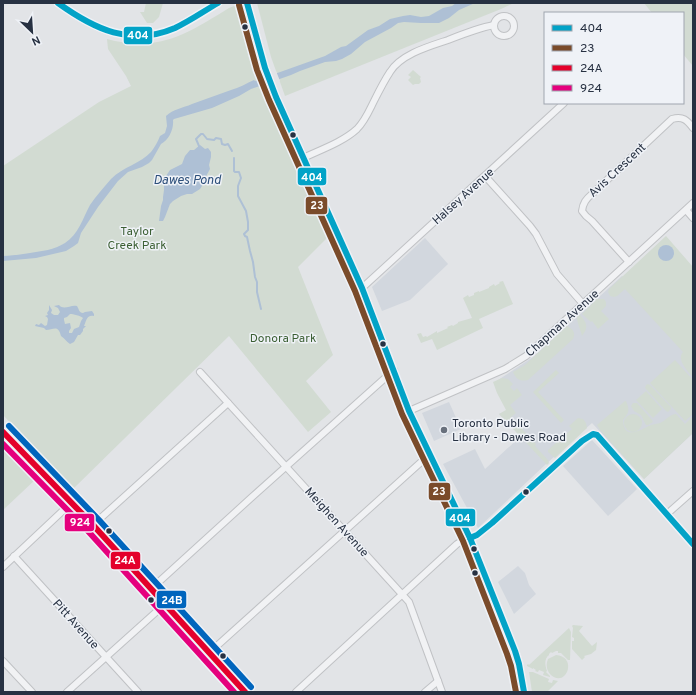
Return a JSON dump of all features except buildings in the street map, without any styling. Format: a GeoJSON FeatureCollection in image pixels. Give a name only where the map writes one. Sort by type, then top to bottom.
{"type":"FeatureCollection","features":[{"type":"Feature","properties":{"kind":"street"},"geometry":{"type":"LineString","coordinates":[[58,3],[82,20],[99,28],[113,33],[140,36],[164,32],[175,28],[218,3]]}},
{"type":"Feature","properties":{"kind":"street"},"geometry":{"type":"LineString","coordinates":[[247,3],[265,68],[276,97],[362,288],[409,411],[470,538],[515,651],[524,692]]}},
{"type":"Feature","properties":{"kind":"street"},"geometry":{"type":"LineString","coordinates":[[303,158],[343,139],[358,128],[365,120],[391,70],[402,60],[432,45],[482,27],[494,25]]}},
{"type":"Feature","properties":{"kind":"street","name":"Halsey Avenue"},"geometry":{"type":"LineString","coordinates":[[362,288],[563,104]]}},
{"type":"Feature","properties":{"kind":"street","name":"Avis Crescent"},"geometry":{"type":"LineString","coordinates":[[629,262],[582,211],[583,204],[585,200],[672,120],[678,117],[683,118],[693,128]]}},
{"type":"Feature","properties":{"kind":"street"},"geometry":{"type":"LineString","coordinates":[[485,176],[530,226],[536,234],[557,274],[583,304]]}},
{"type":"Feature","properties":{"kind":"street","name":"Chapman Avenue"},"geometry":{"type":"LineString","coordinates":[[409,411],[506,369],[526,356],[693,203]]}},
{"type":"Feature","properties":{"kind":"street"},"geometry":{"type":"LineString","coordinates":[[686,210],[693,218]]}},
{"type":"Feature","properties":{"kind":"street"},"geometry":{"type":"LineString","coordinates":[[151,589],[394,370]]}},
{"type":"Feature","properties":{"kind":"street","name":"Meighen Avenue"},"geometry":{"type":"LineString","coordinates":[[200,372],[409,602],[442,692]]}},
{"type":"Feature","properties":{"kind":"street"},"geometry":{"type":"LineString","coordinates":[[93,525],[228,403]]}},
{"type":"Feature","properties":{"kind":"street"},"geometry":{"type":"LineString","coordinates":[[3,432],[93,525],[245,692]]}},
{"type":"Feature","properties":{"kind":"street"},"geometry":{"type":"LineString","coordinates":[[296,692],[457,544],[462,540],[476,535],[492,523],[582,440],[590,435],[597,435],[693,544]]}},
{"type":"Feature","properties":{"kind":"street"},"geometry":{"type":"LineString","coordinates":[[209,653],[430,454]]}},
{"type":"Feature","properties":{"kind":"street"},"geometry":{"type":"LineString","coordinates":[[667,514],[693,491]]}},
{"type":"Feature","properties":{"kind":"street"},"geometry":{"type":"LineString","coordinates":[[3,567],[72,503]]}},
{"type":"Feature","properties":{"kind":"street","name":"Pitt Avenue"},"geometry":{"type":"LineString","coordinates":[[14,556],[138,692]]}},
{"type":"Feature","properties":{"kind":"street"},"geometry":{"type":"LineString","coordinates":[[67,692],[164,604]]}},
{"type":"Feature","properties":{"kind":"street"},"geometry":{"type":"LineString","coordinates":[[3,660],[32,692]]}},
{"type":"Feature","properties":{"kind":"street"},"geometry":{"type":"LineString","coordinates":[[425,692],[438,681]]}},
{"type":"Feature","properties":{"kind":"shaded area"},"geometry":{"type":"Polygon","coordinates":[[[425,238],[448,264],[410,300],[382,311],[372,287],[425,238]]]}},
{"type":"Feature","properties":{"kind":"shaded area"},"geometry":{"type":"Polygon","coordinates":[[[622,276],[693,335],[693,433],[644,479],[592,423],[478,528],[443,464],[475,449],[485,469],[521,436],[499,414],[508,410],[495,382],[533,357],[622,276]]]}},
{"type":"Feature","properties":{"kind":"shaded area"},"geometry":{"type":"Polygon","coordinates":[[[449,402],[461,429],[434,441],[422,413],[449,402]]]}},
{"type":"Feature","properties":{"kind":"shaded area"},"geometry":{"type":"Polygon","coordinates":[[[592,440],[637,489],[608,516],[563,466],[592,440]]]}},
{"type":"Feature","properties":{"kind":"shaded area"},"geometry":{"type":"Polygon","coordinates":[[[518,566],[525,573],[529,585],[536,594],[514,614],[498,582],[518,566]]]}},
{"type":"Feature","properties":{"kind":"green space"},"geometry":{"type":"Polygon","coordinates":[[[146,3],[163,3],[159,17],[153,23],[147,23],[140,12],[144,12],[146,3]]]}},
{"type":"Feature","properties":{"kind":"green space"},"geometry":{"type":"Polygon","coordinates":[[[257,3],[514,3],[285,96],[271,57],[257,3]]]}},
{"type":"Feature","properties":{"kind":"green space"},"geometry":{"type":"Polygon","coordinates":[[[644,3],[693,3],[693,66],[684,55],[684,12],[651,12],[644,3]]]}},
{"type":"Feature","properties":{"kind":"green space","name":"Taylor Creek Park"},"geometry":{"type":"Polygon","coordinates":[[[234,6],[238,7],[240,10],[256,70],[267,100],[315,210],[329,236],[298,267],[333,355],[306,381],[331,412],[308,432],[229,336],[73,489],[3,415],[3,166],[99,102],[131,86],[108,49],[107,39],[126,43],[145,43],[174,38],[234,6]]]}},
{"type":"Feature","properties":{"kind":"green space"},"geometry":{"type":"Polygon","coordinates":[[[413,70],[421,77],[421,82],[419,84],[413,85],[408,80],[411,77],[408,75],[413,70]]]}},
{"type":"Feature","properties":{"kind":"green space"},"geometry":{"type":"Polygon","coordinates":[[[666,236],[693,267],[693,378],[682,362],[681,355],[683,352],[625,289],[614,297],[610,296],[608,292],[609,289],[666,236]]]}},
{"type":"Feature","properties":{"kind":"green space"},"geometry":{"type":"Polygon","coordinates":[[[503,281],[513,304],[479,319],[483,328],[437,350],[432,339],[421,343],[417,334],[421,333],[423,337],[427,337],[437,331],[437,333],[448,328],[447,327],[453,326],[458,322],[472,318],[463,298],[468,295],[469,297],[474,295],[474,293],[489,288],[494,284],[495,286],[500,283],[499,282],[503,281]]]}},
{"type":"Feature","properties":{"kind":"green space"},"geometry":{"type":"Polygon","coordinates":[[[597,299],[604,299],[606,302],[606,306],[601,311],[609,319],[598,329],[592,321],[591,322],[582,314],[597,299]]]}},
{"type":"Feature","properties":{"kind":"green space"},"geometry":{"type":"Polygon","coordinates":[[[580,315],[586,325],[586,330],[582,336],[577,320],[577,317],[580,315]]]}},
{"type":"Feature","properties":{"kind":"green space"},"geometry":{"type":"Polygon","coordinates":[[[567,326],[573,331],[573,339],[528,380],[523,381],[515,376],[513,372],[525,365],[567,326]]]}},
{"type":"Feature","properties":{"kind":"green space"},"geometry":{"type":"Polygon","coordinates":[[[675,360],[693,380],[693,414],[685,421],[650,383],[675,360]]]}},
{"type":"Feature","properties":{"kind":"green space"},"geometry":{"type":"Polygon","coordinates":[[[556,370],[559,373],[538,392],[564,420],[561,423],[533,392],[556,370]]]}},
{"type":"Feature","properties":{"kind":"green space"},"geometry":{"type":"Polygon","coordinates":[[[502,378],[508,379],[513,384],[510,387],[514,391],[517,388],[522,395],[510,405],[516,413],[511,417],[536,444],[535,446],[548,460],[549,463],[547,465],[499,414],[506,410],[493,382],[502,378]]]}},
{"type":"Feature","properties":{"kind":"green space"},"geometry":{"type":"Polygon","coordinates":[[[648,384],[671,407],[668,412],[645,388],[648,384]]]}},
{"type":"Feature","properties":{"kind":"green space"},"geometry":{"type":"Polygon","coordinates":[[[646,391],[662,409],[653,418],[636,400],[646,391]]]}},
{"type":"Feature","properties":{"kind":"green space"},"geometry":{"type":"Polygon","coordinates":[[[625,401],[628,411],[623,420],[626,430],[629,432],[638,431],[660,423],[669,416],[676,414],[685,424],[693,416],[693,433],[644,479],[597,425],[625,401]]]}},
{"type":"Feature","properties":{"kind":"green space"},"geometry":{"type":"Polygon","coordinates":[[[633,403],[637,403],[653,422],[646,425],[641,415],[634,411],[631,406],[633,403]]]}},
{"type":"Feature","properties":{"kind":"green space"},"geometry":{"type":"Polygon","coordinates":[[[633,414],[639,417],[642,423],[639,429],[633,432],[627,429],[624,423],[627,417],[633,414]]]}},
{"type":"Feature","properties":{"kind":"green space"},"geometry":{"type":"Polygon","coordinates":[[[578,418],[583,419],[587,428],[555,458],[548,452],[548,450],[572,429],[569,426],[578,418]]]}},
{"type":"Feature","properties":{"kind":"green space"},"geometry":{"type":"Polygon","coordinates":[[[3,446],[37,478],[3,510],[3,446]]]}},
{"type":"Feature","properties":{"kind":"green space"},"geometry":{"type":"Polygon","coordinates":[[[573,625],[583,626],[579,631],[592,646],[597,642],[596,650],[591,654],[584,656],[585,657],[582,660],[572,649],[572,641],[574,641],[574,638],[572,637],[573,625]]]}},
{"type":"Feature","properties":{"kind":"green space"},"geometry":{"type":"Polygon","coordinates":[[[569,628],[571,632],[570,660],[568,660],[561,653],[558,653],[558,651],[551,652],[546,658],[545,662],[546,672],[550,677],[543,675],[544,672],[539,670],[538,672],[535,671],[536,670],[533,668],[527,666],[528,664],[529,665],[569,628]]]}},
{"type":"Feature","properties":{"kind":"green space"},"geometry":{"type":"Polygon","coordinates":[[[556,655],[563,657],[567,661],[568,666],[565,676],[560,678],[556,678],[550,674],[547,668],[548,659],[556,655]]]}},
{"type":"Feature","properties":{"kind":"green space"},"geometry":{"type":"Polygon","coordinates":[[[529,672],[533,672],[549,679],[548,682],[552,683],[553,680],[558,681],[547,692],[532,692],[529,672]]]}},
{"type":"Feature","properties":{"kind":"water"},"geometry":{"type":"Polygon","coordinates":[[[456,3],[475,3],[459,10],[449,18],[439,23],[398,23],[365,42],[351,54],[342,59],[325,62],[251,89],[212,108],[174,119],[170,134],[161,144],[152,160],[142,167],[128,172],[118,181],[98,207],[81,233],[78,243],[66,251],[36,258],[3,261],[3,256],[48,250],[70,240],[80,226],[90,205],[111,179],[151,152],[160,136],[165,133],[167,126],[166,116],[172,112],[237,88],[254,80],[255,81],[325,56],[341,47],[346,46],[368,30],[379,26],[390,19],[410,15],[421,17],[429,16],[456,3]]]}},
{"type":"Feature","properties":{"kind":"water","name":"Dawes Pond"},"geometry":{"type":"Polygon","coordinates":[[[200,145],[205,149],[208,148],[211,152],[209,165],[210,169],[202,186],[192,194],[181,196],[173,201],[170,204],[163,221],[159,221],[163,200],[164,179],[170,170],[182,164],[185,156],[190,150],[194,150],[200,145]]]}},
{"type":"Feature","properties":{"kind":"water"},"geometry":{"type":"Polygon","coordinates":[[[663,245],[669,245],[674,250],[672,259],[669,261],[663,261],[658,256],[658,250],[663,245]]]}},
{"type":"Feature","properties":{"kind":"water"},"geometry":{"type":"Polygon","coordinates":[[[49,305],[52,310],[51,313],[58,315],[60,312],[58,308],[54,306],[77,306],[80,312],[83,313],[92,311],[94,316],[88,317],[83,331],[80,335],[78,335],[74,342],[70,344],[61,336],[57,329],[46,330],[35,326],[36,324],[39,325],[41,323],[45,326],[47,325],[48,319],[45,316],[48,315],[47,313],[49,310],[49,305]],[[70,314],[64,318],[64,320],[65,324],[70,323],[71,328],[69,333],[72,333],[74,329],[79,327],[83,318],[70,314]]]}},
{"type":"Feature","properties":{"kind":"pier"},"geometry":{"type":"Polygon","coordinates":[[[276,71],[280,81],[262,87],[259,78],[276,71]]]}},
{"type":"Feature","properties":{"kind":"waterway"},"geometry":{"type":"LineString","coordinates":[[199,146],[196,139],[203,134],[207,139],[221,139],[222,144],[228,144],[232,151]]}},
{"type":"Feature","properties":{"kind":"waterway"},"geometry":{"type":"LineString","coordinates":[[234,158],[234,171],[239,172],[241,178],[238,186],[238,196],[246,211],[248,222],[248,230],[244,234],[247,237],[253,262],[261,309]]}},
{"type":"Feature","properties":{"kind":"transit line","name":"404"},"geometry":{"type":"LineString","coordinates":[[58,3],[85,21],[99,27],[128,35],[143,36],[175,28],[218,3]]}},
{"type":"Feature","properties":{"kind":"transit line","name":"404"},"geometry":{"type":"LineString","coordinates":[[247,3],[265,68],[276,97],[362,288],[409,411],[470,538],[515,651],[524,692]]}},
{"type":"Feature","properties":{"kind":"transit line","name":"23"},"geometry":{"type":"LineString","coordinates":[[239,5],[257,70],[269,100],[355,291],[402,414],[463,541],[507,654],[516,692]]}},
{"type":"Feature","properties":{"kind":"transit line","name":"24B"},"geometry":{"type":"LineString","coordinates":[[9,426],[99,520],[251,687]]}},
{"type":"Feature","properties":{"kind":"transit line","name":"24A"},"geometry":{"type":"LineString","coordinates":[[3,432],[93,525],[245,692]]}},
{"type":"Feature","properties":{"kind":"transit line","name":"404"},"geometry":{"type":"LineString","coordinates":[[470,538],[477,535],[492,523],[582,441],[593,434],[597,435],[693,544]]}},
{"type":"Feature","properties":{"kind":"transit line","name":"924"},"geometry":{"type":"LineString","coordinates":[[3,444],[87,530],[234,692]]}},
{"type":"Feature","properties":{"kind":"place","name":"Toronto Public Library - Dawes Road"},"geometry":{"type":"Point","coordinates":[444,430]}},
{"type":"Feature","properties":{"kind":"park label","name":"Donora Park"},"geometry":{"type":"Point","coordinates":[283,338]}}]}
